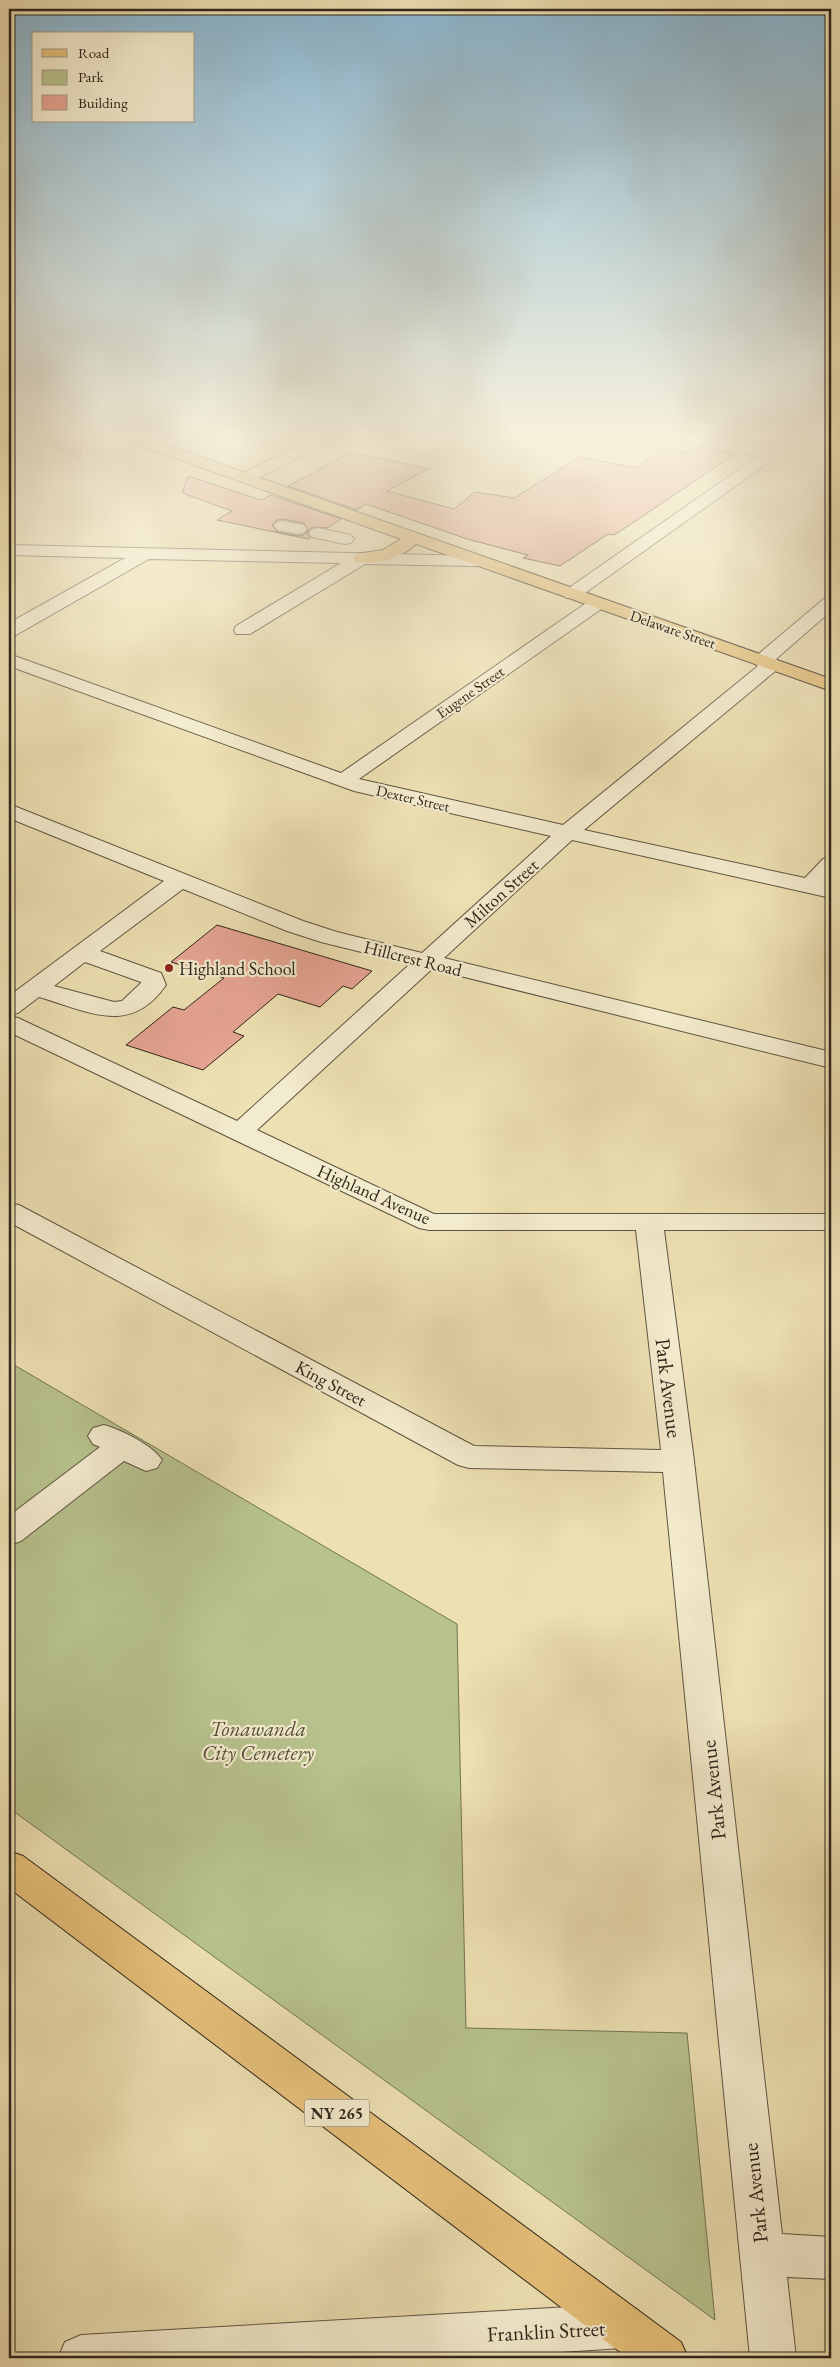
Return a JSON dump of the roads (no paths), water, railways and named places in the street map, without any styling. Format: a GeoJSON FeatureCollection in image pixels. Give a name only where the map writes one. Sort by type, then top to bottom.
{"type":"FeatureCollection","features":[{"type":"Feature","properties":{"kind":"main road"},"geometry":{"type":"LineString","coordinates":[[362,558],[394,553],[407,543]]}},
{"type":"Feature","properties":{"kind":"main road","name":"Delaware Street"},"geometry":{"type":"LineString","coordinates":[[427,543],[831,685]]}},
{"type":"Feature","properties":{"kind":"main road","name":"NY 265"},"geometry":{"type":"LineString","coordinates":[[9,1867],[665,2358]]}},
{"type":"Feature","properties":{"kind":"street"},"geometry":{"type":"LineString","coordinates":[[572,594],[644,543]]}},
{"type":"Feature","properties":{"kind":"street"},"geometry":{"type":"LineString","coordinates":[[9,550],[476,561]]}},
{"type":"Feature","properties":{"kind":"street"},"geometry":{"type":"LineString","coordinates":[[9,631],[146,553]]}},
{"type":"Feature","properties":{"kind":"street"},"geometry":{"type":"LineString","coordinates":[[243,630],[362,558]]}},
{"type":"Feature","properties":{"kind":"street","name":"Milton Street"},"geometry":{"type":"LineString","coordinates":[[239,1132],[568,832],[767,662],[831,602]]}},
{"type":"Feature","properties":{"kind":"street","name":"Eugene Street"},"geometry":{"type":"LineString","coordinates":[[343,781],[598,603]]}},
{"type":"Feature","properties":{"kind":"street","name":"Dexter Street"},"geometry":{"type":"LineString","coordinates":[[9,660],[343,781],[820,888]]}},
{"type":"Feature","properties":{"kind":"street","name":"Hillcrest Road"},"geometry":{"type":"LineString","coordinates":[[9,810],[295,926],[425,961],[831,1060]]}},
{"type":"Feature","properties":{"kind":"street"},"geometry":{"type":"LineString","coordinates":[[820,888],[831,864]]}},
{"type":"Feature","properties":{"kind":"street"},"geometry":{"type":"LineString","coordinates":[[9,1008],[180,880]]}},
{"type":"Feature","properties":{"kind":"street"},"geometry":{"type":"LineString","coordinates":[[35,988],[113,1010],[130,1007],[154,986],[152,978],[82,953]]}},
{"type":"Feature","properties":{"kind":"street","name":"Highland Avenue"},"geometry":{"type":"LineString","coordinates":[[9,1023],[429,1222],[831,1222]]}},
{"type":"Feature","properties":{"kind":"street","name":"King Street"},"geometry":{"type":"LineString","coordinates":[[9,1211],[469,1456],[678,1461]]}},
{"type":"Feature","properties":{"kind":"street","name":"Park Avenue"},"geometry":{"type":"LineString","coordinates":[[648,1223],[678,1461],[773,2358]]}},
{"type":"Feature","properties":{"kind":"street"},"geometry":{"type":"LineString","coordinates":[[9,1533],[124,1447]]}},
{"type":"Feature","properties":{"kind":"street"},"geometry":{"type":"LineString","coordinates":[[762,2254],[831,2258]]}},
{"type":"Feature","properties":{"kind":"street","name":"Franklin Street"},"geometry":{"type":"LineString","coordinates":[[80,2358],[507,2346],[622,2326]]}},
{"type":"Feature","properties":{"kind":"place","name":"Highland School"},"geometry":{"type":"Point","coordinates":[169,968]}},
{"type":"Feature","properties":{"kind":"park label","name":"Tonawanda City Cemetery"},"geometry":{"type":"Point","coordinates":[258,1740]}}]}
